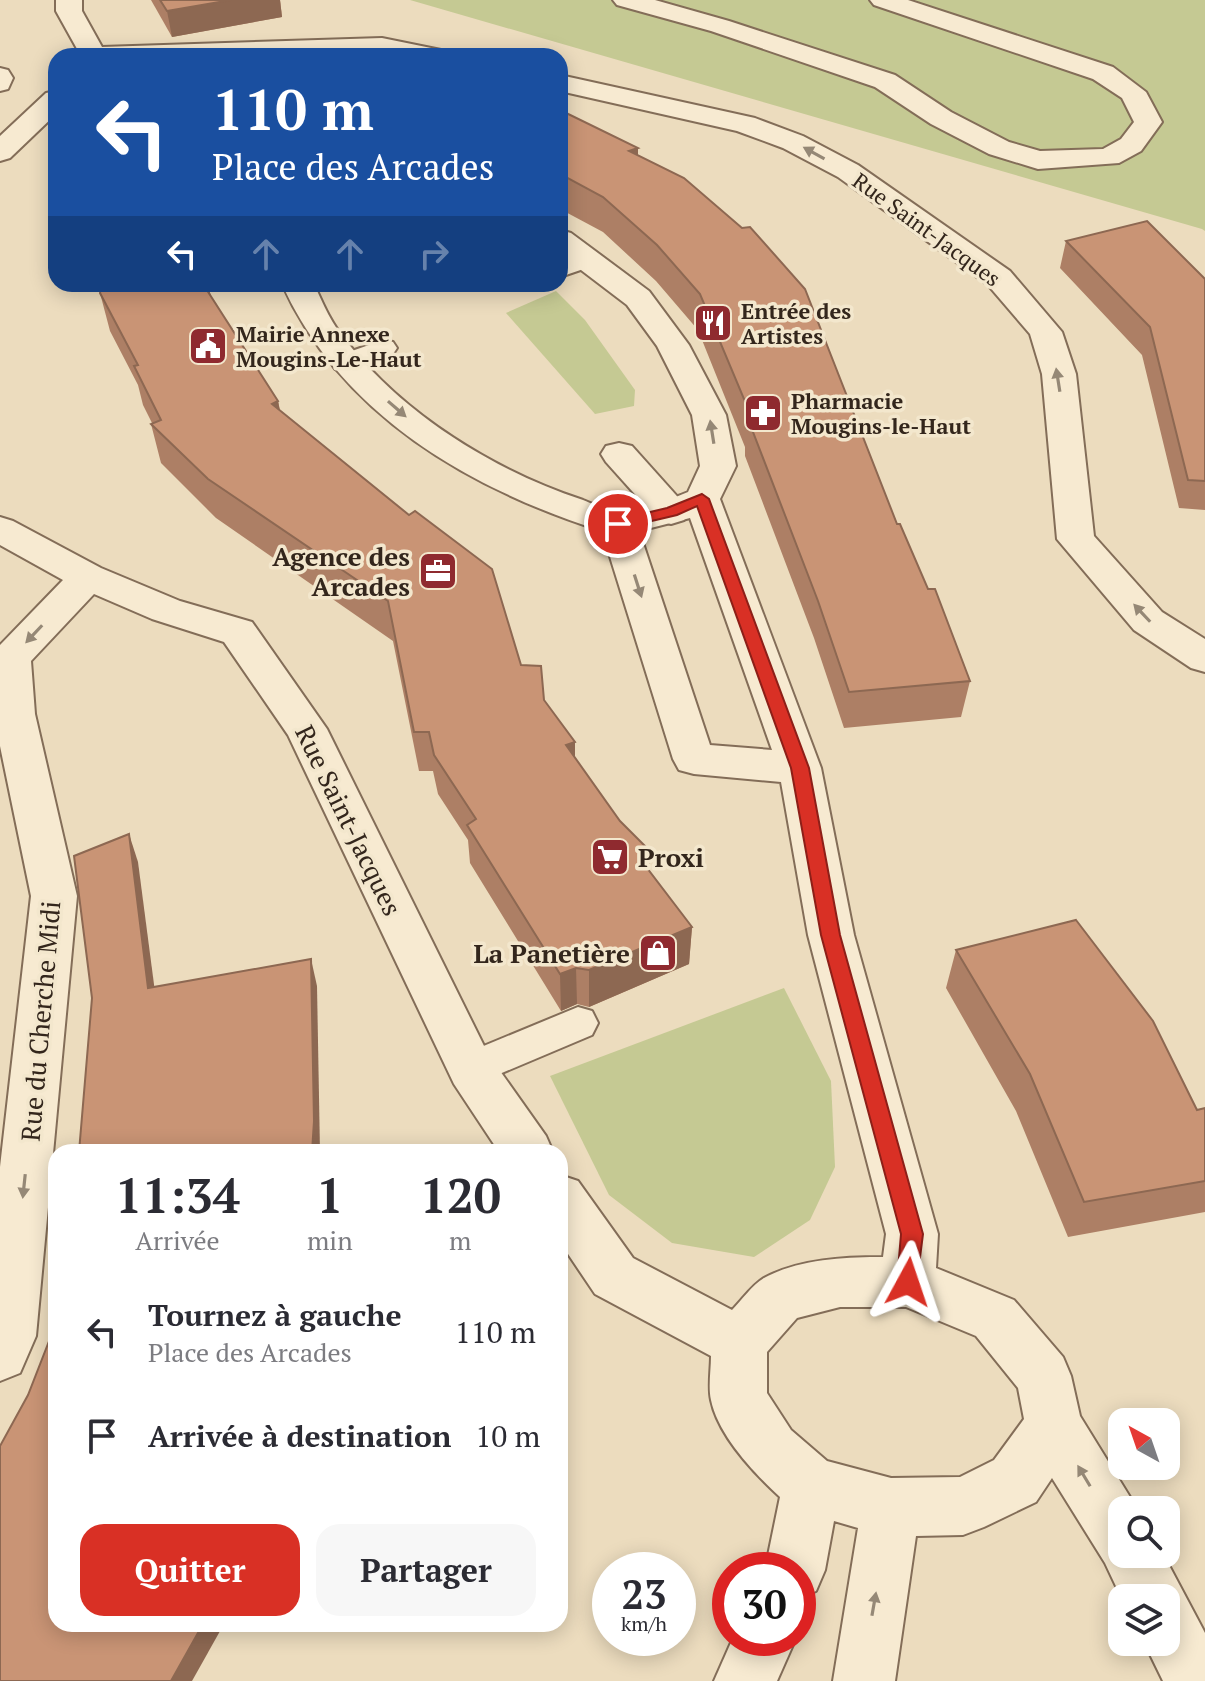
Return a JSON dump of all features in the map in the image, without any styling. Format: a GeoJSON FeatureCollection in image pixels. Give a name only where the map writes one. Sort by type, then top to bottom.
{"type":"FeatureCollection","features":[{"type":"Feature","properties":{"kind":"street"},"geometry":{"type":"LineString","coordinates":[[69,0],[69,11],[90,48]]}},
{"type":"Feature","properties":{"kind":"street"},"geometry":{"type":"LineString","coordinates":[[626,0],[720,26],[885,81],[941,118],[999,148],[1038,160],[1109,157],[1131,145],[1148,122],[1143,104],[1131,89],[1103,73],[883,0]]}},
{"type":"Feature","properties":{"kind":"street"},"geometry":{"type":"LineString","coordinates":[[325,48],[392,48]]}},
{"type":"Feature","properties":{"kind":"street","name":"Rue Saint-Jacques"},"geometry":{"type":"LineString","coordinates":[[568,85],[745,124],[793,142],[848,171],[999,278],[1046,332],[1059,374],[1076,539],[1148,621],[1205,658]]}},
{"type":"Feature","properties":{"kind":"street"},"geometry":{"type":"LineString","coordinates":[[0,152],[48,107]]}},
{"type":"Feature","properties":{"kind":"street"},"geometry":{"type":"LineString","coordinates":[[301,292],[308,312],[345,363],[424,433],[526,492],[618,524],[686,505],[718,466],[709,415],[673,345],[638,298],[570,256]]}},
{"type":"Feature","properties":{"kind":"street"},"geometry":{"type":"LineString","coordinates":[[619,454],[686,505],[800,768],[831,935],[912,1234],[908,1282]]}},
{"type":"Feature","properties":{"kind":"street"},"geometry":{"type":"LineString","coordinates":[[618,524],[694,759],[800,768]]}},
{"type":"Feature","properties":{"kind":"street","name":"Rue Saint-Jacques"},"geometry":{"type":"LineString","coordinates":[[0,529],[88,577],[166,610],[238,632],[306,729],[471,1069],[523,1144]]}},
{"type":"Feature","properties":{"kind":"street","name":"Rue du Cherche Midi"},"geometry":{"type":"LineString","coordinates":[[0,1354],[8,1336],[54,896],[14,714],[11,658],[88,577]]}},
{"type":"Feature","properties":{"kind":"street"},"geometry":{"type":"LineString","coordinates":[[568,1210],[614,1276],[739,1342]]}},
{"type":"Feature","properties":{"kind":"street"},"geometry":{"type":"LineString","coordinates":[[1054,1426],[1015,1481],[963,1506],[891,1507],[811,1486],[771,1450],[739,1400],[739,1342],[781,1297],[840,1282],[908,1282],[995,1318],[1043,1376],[1054,1426],[1108,1517]]}},
{"type":"Feature","properties":{"kind":"street"},"geometry":{"type":"LineString","coordinates":[[798,1552],[811,1486]]}},
{"type":"Feature","properties":{"kind":"street"},"geometry":{"type":"LineString","coordinates":[[864,1681],[891,1507]]}},
{"type":"Feature","properties":{"kind":"street"},"geometry":{"type":"LineString","coordinates":[[1180,1649],[1196,1681]]}},
{"type":"Feature","properties":{"kind":"street"},"geometry":{"type":"LineString","coordinates":[[745,1681],[757,1656]]}},
{"type":"Feature","properties":{"kind":"lane"},"geometry":{"type":"LineString","coordinates":[[0,75],[0,84]]}},
{"type":"Feature","properties":{"kind":"lane"},"geometry":{"type":"LineString","coordinates":[[345,363],[383,348]]}},
{"type":"Feature","properties":{"kind":"lane"},"geometry":{"type":"LineString","coordinates":[[471,1069],[578,1023]]}},
{"type":"Feature","properties":{"kind":"green space"},"geometry":{"type":"Polygon","coordinates":[[[410,0],[1205,0],[1205,231],[1202,229],[410,0]]]}},
{"type":"Feature","properties":{"kind":"green space"},"geometry":{"type":"Polygon","coordinates":[[[557,292],[585,320],[635,390],[634,406],[595,414],[506,313],[557,292]]]}},
{"type":"Feature","properties":{"kind":"green space"},"geometry":{"type":"Polygon","coordinates":[[[784,988],[831,1081],[835,1167],[810,1220],[754,1257],[672,1243],[609,1195],[550,1076],[784,988]]]}},
{"type":"Feature","properties":{"kind":"building"},"geometry":{"type":"Polygon","coordinates":[[[160,0],[231,0],[167,11],[160,0]]]}},
{"type":"Feature","properties":{"kind":"building"},"geometry":{"type":"Polygon","coordinates":[[[568,114],[638,148],[629,151],[684,178],[742,228],[750,227],[805,289],[897,524],[900,524],[928,589],[935,589],[970,681],[849,692],[818,601],[748,419],[752,418],[700,294],[657,245],[603,197],[568,178],[568,114]]]}},
{"type":"Feature","properties":{"kind":"building"},"geometry":{"type":"Polygon","coordinates":[[[1147,221],[1205,279],[1205,481],[1188,480],[1150,327],[1066,241],[1147,221]]]}},
{"type":"Feature","properties":{"kind":"building"},"geometry":{"type":"Polygon","coordinates":[[[208,292],[278,401],[272,404],[409,515],[415,511],[492,569],[521,665],[541,666],[544,700],[575,742],[566,745],[620,821],[650,851],[641,860],[692,927],[589,970],[576,968],[560,974],[467,825],[476,819],[434,755],[429,732],[414,732],[388,601],[208,479],[151,424],[161,420],[134,366],[138,365],[100,293],[208,292]]]}},
{"type":"Feature","properties":{"kind":"building"},"geometry":{"type":"Polygon","coordinates":[[[129,834],[148,988],[311,959],[313,1144],[80,1144],[92,998],[74,856],[129,834]]]}},
{"type":"Feature","properties":{"kind":"building"},"geometry":{"type":"Polygon","coordinates":[[[1076,920],[1153,1021],[1197,1110],[1205,1108],[1205,1181],[1084,1202],[1030,1074],[956,950],[1076,920]]]}},
{"type":"Feature","properties":{"kind":"building"},"geometry":{"type":"Polygon","coordinates":[[[48,1344],[48,1632],[199,1632],[171,1681],[0,1681],[0,1446],[28,1395],[48,1344]]]}},
{"type":"Feature","properties":{"kind":"place","name":"Entrée des Artistes"},"geometry":{"type":"Point","coordinates":[713,323]}},
{"type":"Feature","properties":{"kind":"place","name":"Mairie Annexe Mougins-Le-Haut"},"geometry":{"type":"Point","coordinates":[208,346]}},
{"type":"Feature","properties":{"kind":"place","name":"Pharmacie Mougins-le-Haut"},"geometry":{"type":"Point","coordinates":[763,413]}},
{"type":"Feature","properties":{"kind":"place","name":"Agence des Arcades"},"geometry":{"type":"Point","coordinates":[438,571]}},
{"type":"Feature","properties":{"kind":"place","name":"Proxi"},"geometry":{"type":"Point","coordinates":[610,857]}},
{"type":"Feature","properties":{"kind":"place","name":"La Panetière"},"geometry":{"type":"Point","coordinates":[658,953]}},
{"type":"Feature","properties":{"kind":"route"},"geometry":{"type":"LineString","coordinates":[[618,524],[671,512],[702,499],[800,768],[831,935],[912,1234],[908,1282]]}}]}
